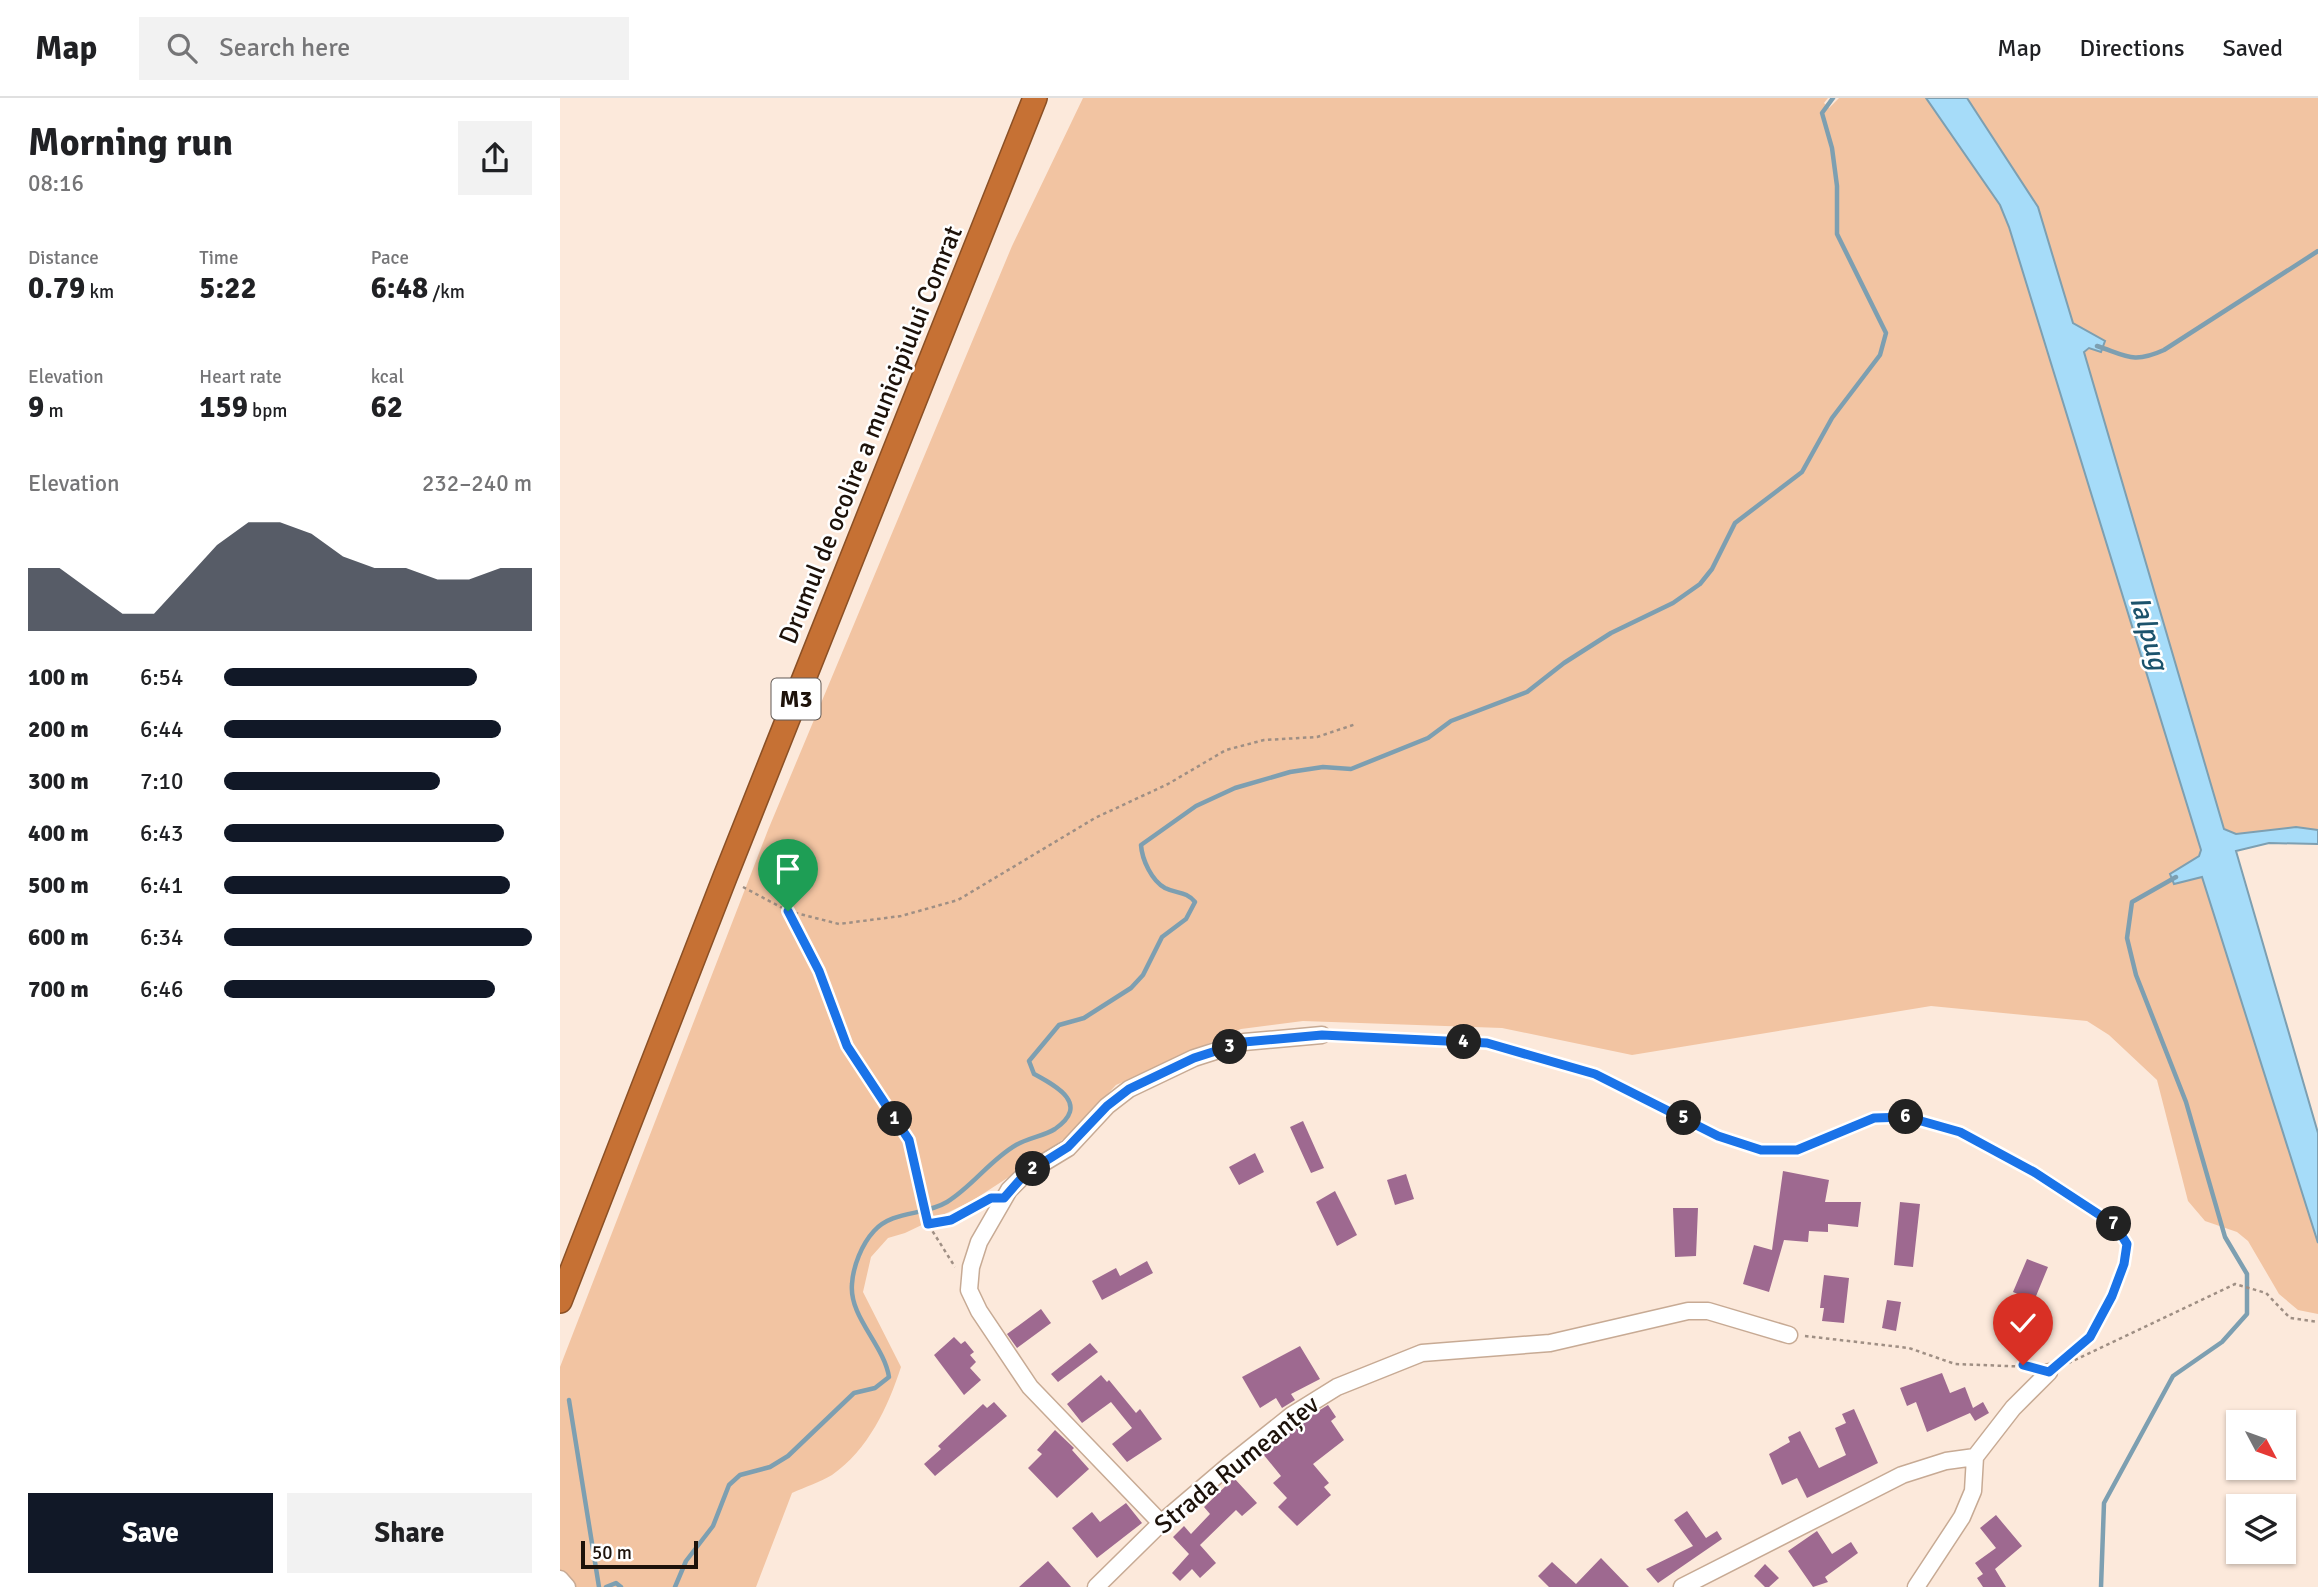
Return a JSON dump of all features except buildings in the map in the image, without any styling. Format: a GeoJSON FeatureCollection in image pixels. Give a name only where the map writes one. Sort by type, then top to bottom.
{"type":"FeatureCollection","features":[{"type":"Feature","properties":{"kind":"highway","name":"Drumul de ocolire a municipiului Comrat"},"geometry":{"type":"LineString","coordinates":[[560,1301],[725,877],[1035,98]]}},
{"type":"Feature","properties":{"kind":"street"},"geometry":{"type":"LineString","coordinates":[[1161,1523],[1030,1387],[995,1337],[968,1290],[971,1267],[979,1242],[1004,1198],[1025,1174],[1068,1147],[1107,1106],[1129,1089],[1194,1058],[1244,1042],[1322,1035]]}},
{"type":"Feature","properties":{"kind":"street","name":"Strada Rumeanțev"},"geometry":{"type":"LineString","coordinates":[[1096,1587],[1161,1523],[1228,1466],[1316,1398],[1422,1353],[1550,1343],[1688,1311],[1708,1311],[1789,1335]]}},
{"type":"Feature","properties":{"kind":"street"},"geometry":{"type":"LineString","coordinates":[[1916,1587],[1962,1517],[1973,1491],[1975,1457],[2013,1408],[2049,1372]]}},
{"type":"Feature","properties":{"kind":"street"},"geometry":{"type":"LineString","coordinates":[[1682,1587],[1902,1475],[1946,1461],[1975,1457]]}},
{"type":"Feature","properties":{"kind":"street"},"geometry":{"type":"LineString","coordinates":[[560,1579],[567,1587]]}},
{"type":"Feature","properties":{"kind":"path"},"geometry":{"type":"LineString","coordinates":[[725,877],[788,911],[839,923],[901,916],[958,900],[1095,818],[1168,784],[1226,750],[1264,740],[1317,737],[1356,724]]}},
{"type":"Feature","properties":{"kind":"path"},"geometry":{"type":"LineString","coordinates":[[788,911],[819,971],[847,1046],[909,1140],[928,1222],[968,1290]]}},
{"type":"Feature","properties":{"kind":"path"},"geometry":{"type":"LineString","coordinates":[[1322,1035],[1487,1043],[1595,1074],[1718,1136],[1761,1150],[1797,1150],[1874,1118],[1907,1117],[1960,1132],[2084,1203],[2115,1225],[2127,1244],[2124,1264],[2112,1296],[2090,1337],[2049,1372]]}},
{"type":"Feature","properties":{"kind":"path"},"geometry":{"type":"LineString","coordinates":[[928,1222],[951,1220],[991,1198],[1004,1198]]}},
{"type":"Feature","properties":{"kind":"path"},"geometry":{"type":"LineString","coordinates":[[1789,1335],[1909,1348],[1955,1364],[2023,1365],[2049,1372],[2235,1284],[2266,1293],[2290,1318],[2318,1322]]}},
{"type":"Feature","properties":{"kind":"shaded area"},"geometry":{"type":"Polygon","coordinates":[[[1083,98],[1828,98],[1824,103],[1829,108],[1839,98],[1926,98],[2000,205],[2009,227],[2201,850],[2199,856],[2170,874],[2174,884],[2202,877],[2318,1243],[2318,1314],[2298,1310],[2279,1294],[2248,1241],[2237,1232],[2205,1221],[2188,1201],[2157,1080],[2109,1035],[2087,1021],[1931,1006],[1632,1055],[1502,1028],[1303,1021],[1241,1029],[1116,1085],[1069,1135],[1032,1162],[972,1201],[905,1233],[888,1238],[871,1257],[863,1292],[901,1367],[896,1382],[875,1427],[845,1465],[832,1475],[792,1493],[756,1587],[576,1587],[560,1570],[560,1367],[768,830],[1012,246],[1083,98]]]}},
{"type":"Feature","properties":{"kind":"shaded area"},"geometry":{"type":"Polygon","coordinates":[[[1967,98],[2318,98],[2318,830],[2296,827],[2236,834],[2224,829],[2084,352],[2105,341],[2073,323],[2038,207],[1967,98]]]}},
{"type":"Feature","properties":{"kind":"water","name":"Ialpug"},"geometry":{"type":"Polygon","coordinates":[[[1926,98],[1967,98],[2038,207],[2073,323],[2105,341],[2101,352],[2089,348],[2084,352],[2224,829],[2236,834],[2296,827],[2318,830],[2318,844],[2269,843],[2236,851],[2318,1133],[2318,1243],[2202,877],[2174,884],[2170,874],[2199,856],[2201,850],[2009,227],[2000,205],[1926,98]]]}},
{"type":"Feature","properties":{"kind":"waterway"},"geometry":{"type":"LineString","coordinates":[[675,1587],[686,1561],[713,1526],[729,1485],[740,1475],[770,1467],[788,1456],[854,1393],[875,1388],[889,1377],[886,1365],[861,1319],[853,1296],[856,1263],[874,1231],[899,1216],[947,1202],[1007,1151],[1055,1129],[1065,1120],[1070,1112],[1066,1097],[1052,1084],[1034,1074],[1029,1061],[1059,1025],[1084,1018],[1131,988],[1143,975],[1162,937],[1186,919],[1195,902],[1185,894],[1160,885],[1146,863],[1141,845],[1196,806],[1235,788],[1290,772],[1323,767],[1351,769],[1428,738],[1451,721],[1527,692],[1564,663],[1611,633],[1673,603],[1700,584],[1712,569],[1735,523],[1802,472],[1832,418],[1880,355],[1886,333],[1837,234],[1837,186],[1832,148],[1822,113],[1833,98]]}},
{"type":"Feature","properties":{"kind":"waterway"},"geometry":{"type":"LineString","coordinates":[[2097,346],[2137,358],[2164,350],[2318,251]]}},
{"type":"Feature","properties":{"kind":"waterway"},"geometry":{"type":"LineString","coordinates":[[2101,1587],[2104,1503],[2173,1376],[2222,1342],[2247,1314],[2247,1274],[2225,1237],[2186,1102],[2136,975],[2127,938],[2132,902],[2176,877]]}},
{"type":"Feature","properties":{"kind":"waterway"},"geometry":{"type":"LineString","coordinates":[[569,1400],[599,1587]]}},
{"type":"Feature","properties":{"kind":"waterway"},"geometry":{"type":"LineString","coordinates":[[606,1587],[616,1583],[621,1587]]}},
{"type":"Feature","properties":{"kind":"route"},"geometry":{"type":"LineString","coordinates":[[788,911],[819,971],[847,1046],[909,1140],[928,1224],[951,1220],[991,1198],[1004,1198],[1025,1174],[1068,1147],[1107,1106],[1129,1089],[1194,1058],[1244,1042],[1322,1035],[1487,1043],[1595,1074],[1718,1136],[1761,1150],[1797,1150],[1874,1118],[1907,1117],[1960,1132],[2034,1172],[2115,1225],[2127,1244],[2124,1264],[2112,1296],[2090,1337],[2049,1372],[2023,1365]]}}]}
